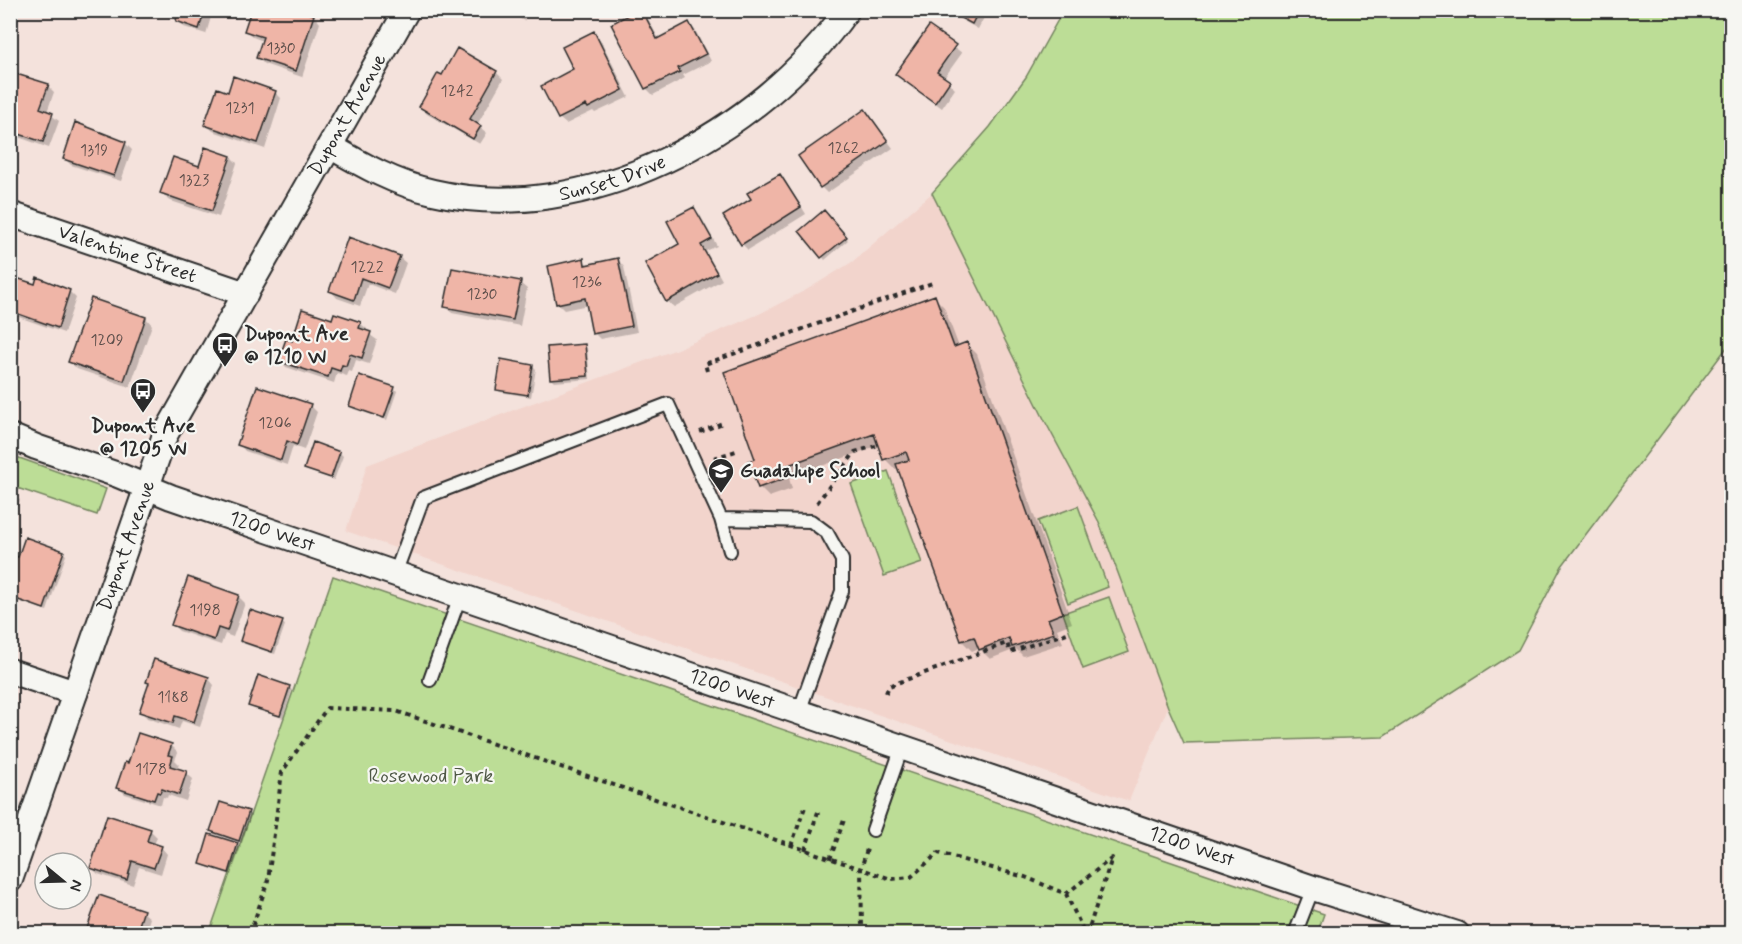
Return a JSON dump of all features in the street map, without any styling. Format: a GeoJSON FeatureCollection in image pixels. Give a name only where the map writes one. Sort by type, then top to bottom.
{"type":"FeatureCollection","features":[{"type":"Feature","properties":{"kind":"street","name":"Dupont Avenue"},"geometry":{"type":"LineString","coordinates":[[10,880],[165,435],[407,10]]}},
{"type":"Feature","properties":{"kind":"street","name":"Sunset Drive"},"geometry":{"type":"LineString","coordinates":[[330,146],[389,177],[434,192],[512,200],[543,198],[576,192],[648,168],[694,146],[733,122],[799,68],[831,33],[847,10]]}},
{"type":"Feature","properties":{"kind":"street","name":"Valentine Street"},"geometry":{"type":"LineString","coordinates":[[10,214],[246,294]]}},
{"type":"Feature","properties":{"kind":"street","name":"1200 West"},"geometry":{"type":"LineString","coordinates":[[10,436],[171,497],[395,574],[1313,888],[1457,933]]}},
{"type":"Feature","properties":{"kind":"street"},"geometry":{"type":"LineString","coordinates":[[10,671],[75,693]]}},
{"type":"Feature","properties":{"kind":"lane"},"geometry":{"type":"LineString","coordinates":[[395,574],[423,498],[668,404],[721,519],[730,551]]}},
{"type":"Feature","properties":{"kind":"lane"},"geometry":{"type":"LineString","coordinates":[[721,519],[811,521],[827,533],[842,560],[842,591],[799,712]]}},
{"type":"Feature","properties":{"kind":"lane"},"geometry":{"type":"LineString","coordinates":[[430,680],[460,596]]}},
{"type":"Feature","properties":{"kind":"lane"},"geometry":{"type":"LineString","coordinates":[[873,830],[902,747]]}},
{"type":"Feature","properties":{"kind":"lane"},"geometry":{"type":"LineString","coordinates":[[1295,933],[1313,888]]}},
{"type":"Feature","properties":{"kind":"path"},"geometry":{"type":"LineString","coordinates":[[707,371],[705,364],[932,283]]}},
{"type":"Feature","properties":{"kind":"path"},"geometry":{"type":"LineString","coordinates":[[684,438],[725,422]]}},
{"type":"Feature","properties":{"kind":"path"},"geometry":{"type":"LineString","coordinates":[[816,503],[855,452],[879,445]]}},
{"type":"Feature","properties":{"kind":"path"},"geometry":{"type":"LineString","coordinates":[[886,693],[889,686],[1006,643],[1010,652],[1070,632]]}},
{"type":"Feature","properties":{"kind":"path"},"geometry":{"type":"LineString","coordinates":[[250,933],[268,880],[282,772],[327,708],[396,711],[891,879],[911,877],[938,853],[1025,877],[1066,894],[1086,933]]}},
{"type":"Feature","properties":{"kind":"path"},"geometry":{"type":"LineString","coordinates":[[791,846],[805,807]]}},
{"type":"Feature","properties":{"kind":"path"},"geometry":{"type":"LineString","coordinates":[[805,850],[818,812]]}},
{"type":"Feature","properties":{"kind":"path"},"geometry":{"type":"LineString","coordinates":[[830,859],[844,820]]}},
{"type":"Feature","properties":{"kind":"path"},"geometry":{"type":"LineString","coordinates":[[1066,894],[1113,856],[1086,933]]}},
{"type":"Feature","properties":{"kind":"path"},"geometry":{"type":"LineString","coordinates":[[861,870],[862,933]]}},
{"type":"Feature","properties":{"kind":"shaded area","name":"Guadalupe School"},"geometry":{"type":"Polygon","coordinates":[[[932,193],[1046,423],[1099,522],[1168,707],[1129,801],[346,531],[367,465],[677,349],[759,314],[808,289],[852,262],[932,193]]]}},
{"type":"Feature","properties":{"kind":"green space"},"geometry":{"type":"Polygon","coordinates":[[[1063,11],[1731,11],[1731,342],[1562,566],[1518,650],[1383,737],[1184,743],[1168,707],[1099,522],[1046,423],[932,193],[990,127],[1026,77],[1063,11]]]}},
{"type":"Feature","properties":{"kind":"green space"},"geometry":{"type":"Polygon","coordinates":[[[11,455],[106,489],[97,515],[11,486],[11,455]]]}},
{"type":"Feature","properties":{"kind":"green space"},"geometry":{"type":"Polygon","coordinates":[[[888,471],[922,563],[884,576],[851,484],[888,471]]]}},
{"type":"Feature","properties":{"kind":"green space"},"geometry":{"type":"Polygon","coordinates":[[[1078,506],[1108,587],[1068,603],[1038,521],[1078,506]]]}},
{"type":"Feature","properties":{"kind":"green space","name":"Rosewood Park"},"geometry":{"type":"Polygon","coordinates":[[[333,576],[1324,914],[1317,934],[209,934],[333,576]]]}},
{"type":"Feature","properties":{"kind":"green space"},"geometry":{"type":"Polygon","coordinates":[[[1109,597],[1129,652],[1083,669],[1063,613],[1109,597]]]}},
{"type":"Feature","properties":{"kind":"building"},"geometry":{"type":"Polygon","coordinates":[[[162,10],[205,10],[199,29],[176,21],[177,16],[162,10]]]}},
{"type":"Feature","properties":{"kind":"building"},"geometry":{"type":"Polygon","coordinates":[[[251,10],[301,10],[314,15],[296,71],[256,58],[263,37],[244,31],[251,10]]]}},
{"type":"Feature","properties":{"kind":"building"},"geometry":{"type":"Polygon","coordinates":[[[637,10],[642,10],[657,39],[689,22],[706,54],[678,68],[680,72],[645,89],[611,24],[637,10]]]}},
{"type":"Feature","properties":{"kind":"building"},"geometry":{"type":"Polygon","coordinates":[[[946,10],[979,10],[972,24],[946,10]]]}},
{"type":"Feature","properties":{"kind":"building"},"geometry":{"type":"Polygon","coordinates":[[[929,26],[956,45],[937,72],[950,81],[935,103],[895,74],[929,26]]]}},
{"type":"Feature","properties":{"kind":"building"},"geometry":{"type":"Polygon","coordinates":[[[594,31],[623,90],[588,108],[586,105],[558,119],[541,86],[573,69],[562,47],[594,31]]]}},
{"type":"Feature","properties":{"kind":"building"},"geometry":{"type":"Polygon","coordinates":[[[457,48],[497,71],[470,119],[481,126],[473,139],[419,107],[438,73],[442,75],[457,48]]]}},
{"type":"Feature","properties":{"kind":"building"},"geometry":{"type":"Polygon","coordinates":[[[13,73],[49,84],[40,108],[53,113],[43,142],[10,131],[10,81],[13,73]]]}},
{"type":"Feature","properties":{"kind":"building"},"geometry":{"type":"Polygon","coordinates":[[[233,76],[276,91],[258,143],[204,125],[217,88],[228,92],[233,76]]]}},
{"type":"Feature","properties":{"kind":"building"},"geometry":{"type":"Polygon","coordinates":[[[865,109],[888,141],[820,188],[798,156],[865,109]]]}},
{"type":"Feature","properties":{"kind":"building"},"geometry":{"type":"Polygon","coordinates":[[[75,122],[126,142],[114,176],[63,159],[75,122]]]}},
{"type":"Feature","properties":{"kind":"building"},"geometry":{"type":"Polygon","coordinates":[[[205,147],[231,156],[212,211],[160,193],[173,157],[199,166],[205,147]]]}},
{"type":"Feature","properties":{"kind":"building"},"geometry":{"type":"Polygon","coordinates":[[[780,174],[801,207],[741,245],[723,216],[751,199],[747,193],[780,174]]]}},
{"type":"Feature","properties":{"kind":"building"},"geometry":{"type":"Polygon","coordinates":[[[694,207],[712,239],[701,245],[717,273],[666,302],[645,263],[679,244],[667,221],[694,207]]]}},
{"type":"Feature","properties":{"kind":"building"},"geometry":{"type":"Polygon","coordinates":[[[824,210],[847,237],[821,258],[799,231],[824,210]]]}},
{"type":"Feature","properties":{"kind":"building"},"geometry":{"type":"Polygon","coordinates":[[[348,237],[400,256],[388,288],[361,278],[354,300],[329,291],[348,237]]]}},
{"type":"Feature","properties":{"kind":"building"},"geometry":{"type":"Polygon","coordinates":[[[584,258],[585,265],[618,258],[632,326],[592,334],[585,298],[556,304],[548,266],[584,258]]]}},
{"type":"Feature","properties":{"kind":"building"},"geometry":{"type":"Polygon","coordinates":[[[452,268],[521,281],[513,320],[444,307],[452,268]]]}},
{"type":"Feature","properties":{"kind":"building"},"geometry":{"type":"Polygon","coordinates":[[[10,276],[35,284],[37,277],[70,290],[58,328],[10,311],[10,276]]]}},
{"type":"Feature","properties":{"kind":"building"},"geometry":{"type":"Polygon","coordinates":[[[935,295],[954,347],[967,342],[1063,613],[1048,619],[1054,633],[1012,647],[1009,638],[979,650],[974,637],[961,641],[896,464],[909,460],[906,452],[883,460],[874,434],[780,468],[783,479],[758,488],[748,461],[755,459],[724,372],[935,295]]]}},
{"type":"Feature","properties":{"kind":"building"},"geometry":{"type":"Polygon","coordinates":[[[91,298],[146,317],[124,381],[68,362],[91,298]]]}},
{"type":"Feature","properties":{"kind":"building"},"geometry":{"type":"Polygon","coordinates":[[[302,309],[332,319],[334,313],[361,322],[359,328],[371,332],[362,358],[350,354],[346,366],[342,365],[340,371],[331,368],[328,377],[278,361],[286,339],[292,341],[302,309]]]}},
{"type":"Feature","properties":{"kind":"building"},"geometry":{"type":"Polygon","coordinates":[[[585,344],[588,376],[550,379],[547,347],[585,344]]]}},
{"type":"Feature","properties":{"kind":"building"},"geometry":{"type":"Polygon","coordinates":[[[501,359],[533,365],[528,395],[496,390],[501,359]]]}},
{"type":"Feature","properties":{"kind":"building"},"geometry":{"type":"Polygon","coordinates":[[[359,375],[395,387],[384,418],[349,406],[359,375]]]}},
{"type":"Feature","properties":{"kind":"building"},"geometry":{"type":"Polygon","coordinates":[[[257,386],[311,404],[297,445],[287,441],[281,460],[237,445],[257,386]]]}},
{"type":"Feature","properties":{"kind":"building"},"geometry":{"type":"Polygon","coordinates":[[[313,442],[340,452],[331,478],[304,469],[313,442]]]}},
{"type":"Feature","properties":{"kind":"building"},"geometry":{"type":"Polygon","coordinates":[[[25,537],[64,551],[44,609],[10,597],[10,555],[18,557],[25,537]]]}},
{"type":"Feature","properties":{"kind":"building"},"geometry":{"type":"Polygon","coordinates":[[[188,577],[239,595],[227,631],[218,628],[214,640],[171,625],[188,577]]]}},
{"type":"Feature","properties":{"kind":"building"},"geometry":{"type":"Polygon","coordinates":[[[250,610],[283,621],[272,652],[240,641],[250,610]]]}},
{"type":"Feature","properties":{"kind":"building"},"geometry":{"type":"Polygon","coordinates":[[[154,659],[209,677],[194,722],[175,716],[173,723],[139,712],[154,659]]]}},
{"type":"Feature","properties":{"kind":"building"},"geometry":{"type":"Polygon","coordinates":[[[258,675],[290,686],[280,716],[248,706],[258,675]]]}},
{"type":"Feature","properties":{"kind":"building"},"geometry":{"type":"Polygon","coordinates":[[[138,733],[172,744],[168,755],[173,756],[170,766],[187,771],[179,795],[162,789],[160,793],[157,792],[154,800],[116,788],[125,762],[128,763],[138,733]]]}},
{"type":"Feature","properties":{"kind":"building"},"geometry":{"type":"Polygon","coordinates":[[[220,802],[249,811],[239,841],[210,831],[220,802]]]}},
{"type":"Feature","properties":{"kind":"building"},"geometry":{"type":"Polygon","coordinates":[[[107,815],[151,829],[147,841],[162,846],[154,868],[132,861],[127,880],[93,869],[93,859],[107,815]]]}},
{"type":"Feature","properties":{"kind":"building"},"geometry":{"type":"Polygon","coordinates":[[[209,834],[238,843],[229,873],[200,864],[209,834]]]}},
{"type":"Feature","properties":{"kind":"building"},"geometry":{"type":"Polygon","coordinates":[[[99,895],[144,910],[137,931],[128,928],[127,934],[85,934],[99,895]]]}},
{"type":"Feature","properties":{"kind":"place","name":"Dupont Ave @ 1210 W"},"geometry":{"type":"Point","coordinates":[225,368]}},
{"type":"Feature","properties":{"kind":"place","name":"Dupont Ave @ 1205 W"},"geometry":{"type":"Point","coordinates":[143,414]}},
{"type":"Feature","properties":{"kind":"place","name":"Guadalupe School"},"geometry":{"type":"Point","coordinates":[721,494]}}]}
